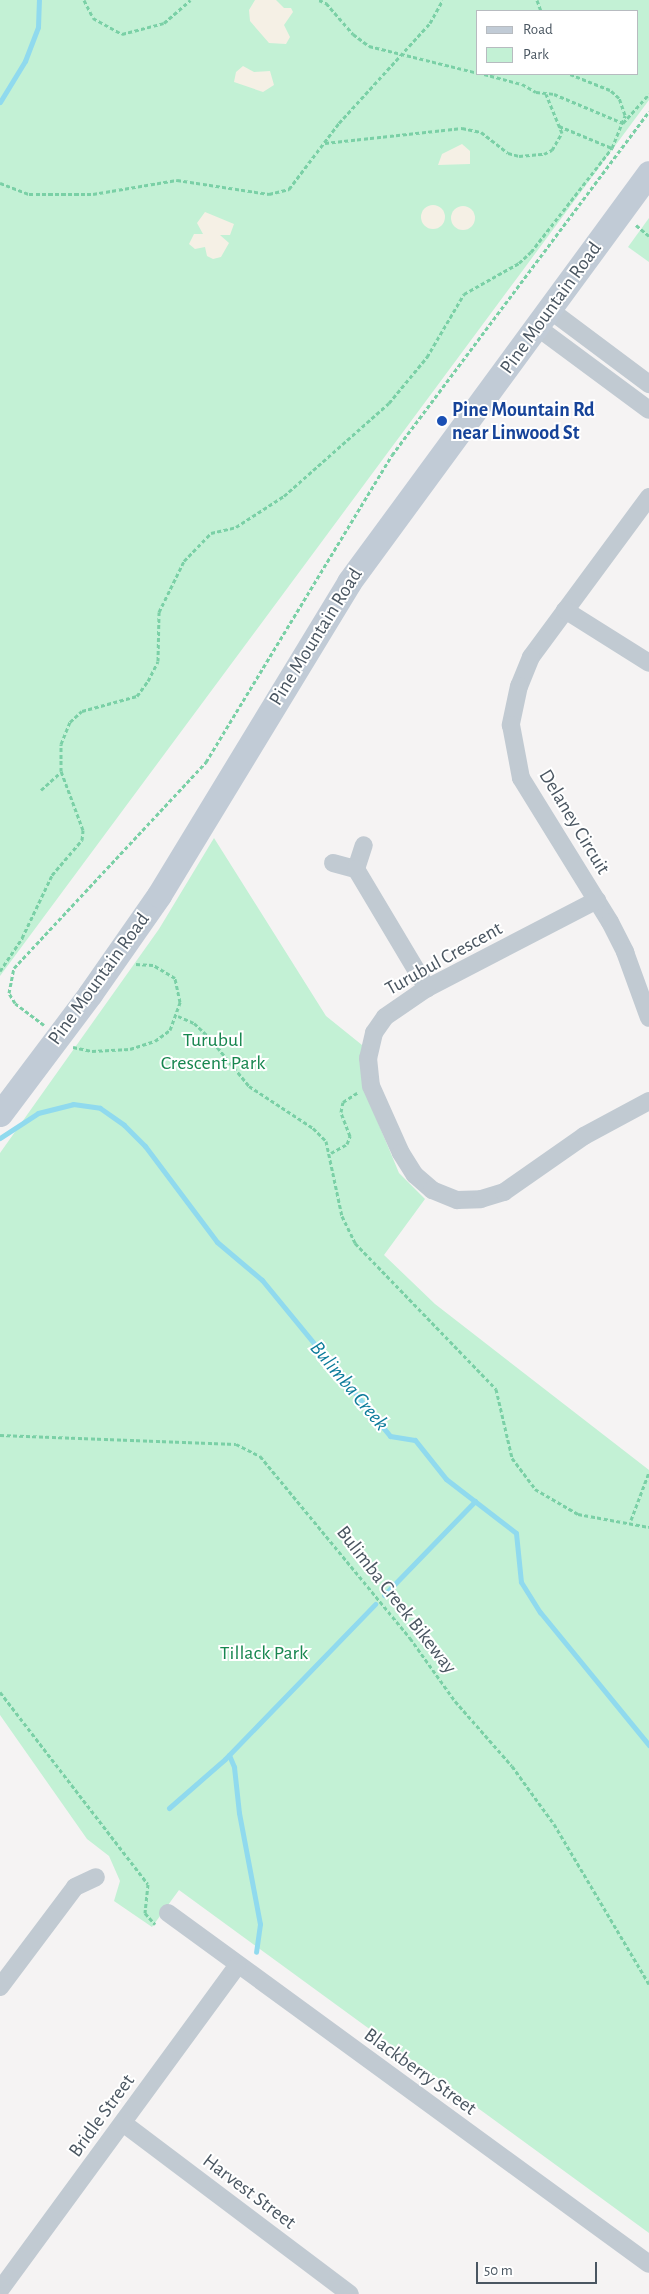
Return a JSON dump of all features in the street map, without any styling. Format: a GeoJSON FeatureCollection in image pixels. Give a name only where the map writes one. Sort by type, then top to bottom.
{"type":"FeatureCollection","features":[{"type":"Feature","properties":{"kind":"main road","name":"Pine Mountain Road"},"geometry":{"type":"LineString","coordinates":[[0,1114],[90,994],[159,895],[349,582],[649,173]]}},
{"type":"Feature","properties":{"kind":"street"},"geometry":{"type":"LineString","coordinates":[[543,318],[649,384]]}},
{"type":"Feature","properties":{"kind":"street"},"geometry":{"type":"LineString","coordinates":[[543,318],[649,410]]}},
{"type":"Feature","properties":{"kind":"street","name":"Delaney Circuit"},"geometry":{"type":"LineString","coordinates":[[649,497],[532,656],[519,686],[511,724],[513,749],[521,778],[597,900],[625,952],[649,1018]]}},
{"type":"Feature","properties":{"kind":"street"},"geometry":{"type":"LineString","coordinates":[[565,610],[649,663]]}},
{"type":"Feature","properties":{"kind":"street"},"geometry":{"type":"LineString","coordinates":[[356,869],[364,845]]}},
{"type":"Feature","properties":{"kind":"street"},"geometry":{"type":"LineString","coordinates":[[333,862],[356,869],[427,988]]}},
{"type":"Feature","properties":{"kind":"street","name":"Turubul Crescent"},"geometry":{"type":"LineString","coordinates":[[597,900],[427,988],[385,1017],[374,1033],[368,1058],[371,1086],[401,1153],[415,1175],[432,1190],[457,1200],[481,1199],[504,1192],[584,1136],[649,1101]]}},
{"type":"Feature","properties":{"kind":"street"},"geometry":{"type":"LineString","coordinates":[[0,1987],[75,1887],[96,1877]]}},
{"type":"Feature","properties":{"kind":"street","name":"Blackberry Street"},"geometry":{"type":"LineString","coordinates":[[161,1919],[237,1966],[649,2264]]}},
{"type":"Feature","properties":{"kind":"street","name":"Bridle Street"},"geometry":{"type":"LineString","coordinates":[[0,2290],[237,1966]]}},
{"type":"Feature","properties":{"kind":"street","name":"Harvest Street"},"geometry":{"type":"LineString","coordinates":[[123,2123],[350,2294]]}},
{"type":"Feature","properties":{"kind":"path"},"geometry":{"type":"LineString","coordinates":[[84,0],[93,18],[122,34],[164,23],[190,0]]}},
{"type":"Feature","properties":{"kind":"path"},"geometry":{"type":"LineString","coordinates":[[318,0],[334,10],[360,40],[399,55],[477,73]]}},
{"type":"Feature","properties":{"kind":"path"},"geometry":{"type":"LineString","coordinates":[[0,183],[29,194],[93,194],[177,180],[200,181],[269,194],[289,190],[297,183],[324,143],[399,55],[430,23],[443,0]]}},
{"type":"Feature","properties":{"kind":"path"},"geometry":{"type":"LineString","coordinates":[[487,75],[546,94],[554,94],[623,123]]}},
{"type":"Feature","properties":{"kind":"path"},"geometry":{"type":"LineString","coordinates":[[572,75],[615,94],[623,106],[623,123]]}},
{"type":"Feature","properties":{"kind":"path"},"geometry":{"type":"LineString","coordinates":[[324,143],[462,128],[481,132],[508,153],[534,155],[552,150],[562,133],[546,94]]}},
{"type":"Feature","properties":{"kind":"path"},"geometry":{"type":"LineString","coordinates":[[0,971],[22,938],[52,875],[82,840],[84,830],[61,771],[61,744],[70,722],[82,711],[137,696],[158,661],[158,612],[184,560],[211,533],[236,526],[284,496],[390,403],[427,357],[464,294],[519,263],[531,252],[612,148],[623,123],[649,94]]}},
{"type":"Feature","properties":{"kind":"path"},"geometry":{"type":"LineString","coordinates":[[558,126],[612,148]]}},
{"type":"Feature","properties":{"kind":"path"},"geometry":{"type":"LineString","coordinates":[[631,222],[649,236]]}},
{"type":"Feature","properties":{"kind":"path"},"geometry":{"type":"LineString","coordinates":[[41,790],[61,771]]}},
{"type":"Feature","properties":{"kind":"path"},"geometry":{"type":"LineString","coordinates":[[178,1016],[194,1023],[209,1037],[249,1086],[313,1128],[326,1141],[331,1153],[342,1216],[355,1243],[496,1389],[512,1458],[520,1472],[535,1490],[578,1514],[605,1521],[631,1520],[649,1527]]}},
{"type":"Feature","properties":{"kind":"path"},"geometry":{"type":"LineString","coordinates":[[331,1153],[347,1144],[350,1136],[341,1112],[343,1102],[371,1086]]}},
{"type":"Feature","properties":{"kind":"path","name":"Bulimba Creek Bikeway"},"geometry":{"type":"LineString","coordinates":[[0,1435],[236,1444],[260,1456],[528,1788],[554,1824],[649,1984]]}},
{"type":"Feature","properties":{"kind":"path"},"geometry":{"type":"LineString","coordinates":[[631,1520],[649,1472]]}},
{"type":"Feature","properties":{"kind":"path"},"geometry":{"type":"LineString","coordinates":[[0,1692],[148,1884],[145,1913],[161,1919]]}},
{"type":"Feature","properties":{"kind":"green space"},"geometry":{"type":"Polygon","coordinates":[[[0,0],[649,0],[649,100],[0,976],[0,0]]]}},
{"type":"Feature","properties":{"kind":"green space"},"geometry":{"type":"Polygon","coordinates":[[[649,218],[649,262],[628,247],[649,218]]]}},
{"type":"Feature","properties":{"kind":"green space","name":"Tillack Park"},"geometry":{"type":"Polygon","coordinates":[[[214,838],[326,1016],[362,1045],[362,1084],[399,1173],[425,1199],[384,1255],[435,1304],[649,1470],[649,2233],[179,1890],[152,1927],[114,1901],[120,1881],[109,1856],[87,1839],[0,1715],[0,1153],[159,929],[214,838]]]}},
{"type":"Feature","properties":{"kind":"sand"},"geometry":{"type":"Polygon","coordinates":[[[255,0],[276,0],[284,8],[291,8],[293,12],[284,25],[290,37],[286,44],[269,43],[250,21],[249,10],[255,0]]]}},
{"type":"Feature","properties":{"kind":"sand"},"geometry":{"type":"Polygon","coordinates":[[[243,66],[254,72],[270,71],[274,85],[263,92],[234,82],[236,72],[243,66]]]}},
{"type":"Feature","properties":{"kind":"sand"},"geometry":{"type":"Polygon","coordinates":[[[462,144],[470,151],[470,164],[438,165],[442,154],[462,144]]]}},
{"type":"Feature","properties":{"kind":"sand"},"geometry":{"type":"Polygon","coordinates":[[[433,205],[438,206],[444,212],[444,222],[438,228],[433,229],[428,228],[422,222],[421,217],[422,212],[428,206],[433,205]]]}},
{"type":"Feature","properties":{"kind":"sand"},"geometry":{"type":"Polygon","coordinates":[[[463,206],[471,210],[475,218],[471,226],[463,230],[455,226],[451,218],[455,210],[463,206]]]}},
{"type":"Feature","properties":{"kind":"sand"},"geometry":{"type":"Polygon","coordinates":[[[205,212],[234,224],[230,235],[220,235],[229,243],[221,257],[213,259],[207,256],[205,247],[195,249],[189,244],[194,234],[203,234],[197,223],[205,212]]]}},
{"type":"Feature","properties":{"kind":"waterway"},"geometry":{"type":"LineString","coordinates":[[0,102],[25,61],[38,27],[39,0]]}},
{"type":"Feature","properties":{"kind":"waterway","name":"Bulimba Creek"},"geometry":{"type":"LineString","coordinates":[[0,1138],[38,1113],[73,1104],[100,1108],[124,1125],[145,1146],[217,1242],[262,1280],[390,1436],[415,1440],[446,1479],[516,1533],[521,1582],[540,1612],[649,1745]]}},
{"type":"Feature","properties":{"kind":"waterway"},"geometry":{"type":"LineString","coordinates":[[384,1595],[475,1501]]}},
{"type":"Feature","properties":{"kind":"waterway"},"geometry":{"type":"LineString","coordinates":[[169,1808],[225,1759],[375,1604]]}},
{"type":"Feature","properties":{"kind":"waterway"},"geometry":{"type":"LineString","coordinates":[[229,1755],[234,1767],[239,1813],[260,1924],[256,1952]]}},
{"type":"Feature","properties":{"kind":"place","name":"Pine Mountain Rd near Linwood St"},"geometry":{"type":"Point","coordinates":[442,421]}},
{"type":"Feature","properties":{"kind":"park label","name":"Turubul Crescent Park"},"geometry":{"type":"Point","coordinates":[213,1052]}}]}
